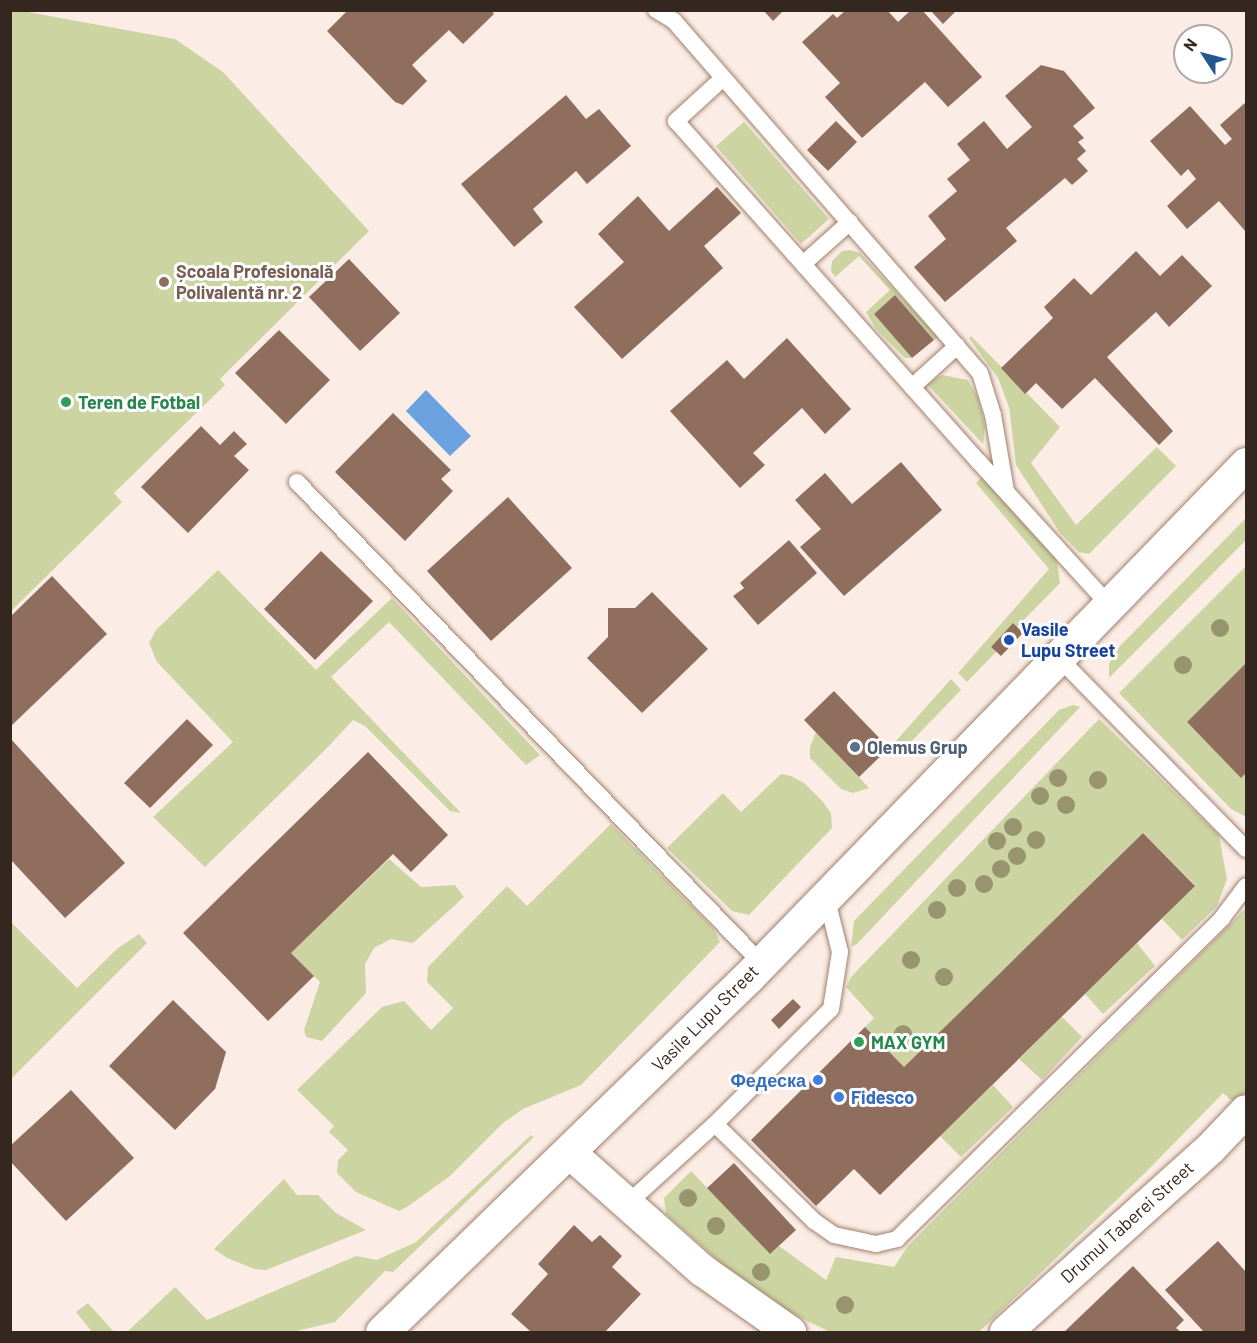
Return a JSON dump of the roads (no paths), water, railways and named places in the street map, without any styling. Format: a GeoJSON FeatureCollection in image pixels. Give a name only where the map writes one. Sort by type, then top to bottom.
{"type":"FeatureCollection","features":[{"type":"Feature","properties":{"kind":"main road","name":"Vasile Lupu Street"},"geometry":{"type":"LineString","coordinates":[[382,1332],[761,963],[1246,464]]}},
{"type":"Feature","properties":{"kind":"street","name":"Drumul Taberei Street"},"geometry":{"type":"LineString","coordinates":[[1006,1332],[1210,1149],[1246,1111]]}},
{"type":"Feature","properties":{"kind":"street"},"geometry":{"type":"LineString","coordinates":[[569,1152],[702,1270],[754,1310],[790,1332]]}},
{"type":"Feature","properties":{"kind":"lane"},"geometry":{"type":"LineString","coordinates":[[656,10],[674,21],[981,373],[993,415],[1006,491]]}},
{"type":"Feature","properties":{"kind":"lane"},"geometry":{"type":"LineString","coordinates":[[723,78],[676,121],[912,387],[1109,604]]}},
{"type":"Feature","properties":{"kind":"lane"},"geometry":{"type":"LineString","coordinates":[[803,264],[850,222]]}},
{"type":"Feature","properties":{"kind":"lane"},"geometry":{"type":"LineString","coordinates":[[912,387],[957,346]]}},
{"type":"Feature","properties":{"kind":"lane"},"geometry":{"type":"LineString","coordinates":[[297,482],[761,963]]}},
{"type":"Feature","properties":{"kind":"lane"},"geometry":{"type":"LineString","coordinates":[[1057,656],[1246,849]]}},
{"type":"Feature","properties":{"kind":"lane"},"geometry":{"type":"LineString","coordinates":[[715,1125],[814,1221],[834,1235],[876,1244],[897,1239],[1222,918],[1246,886]]}},
{"type":"Feature","properties":{"kind":"lane"},"geometry":{"type":"LineString","coordinates":[[627,1204],[715,1125],[831,1009],[840,952],[826,896]]}},
{"type":"Feature","properties":{"kind":"water"},"geometry":{"type":"Polygon","coordinates":[[[426,390],[471,436],[450,456],[406,411],[426,390]]]}},
{"type":"Feature","properties":{"kind":"place","name":"Școala Profesională Polivalentă nr. 2"},"geometry":{"type":"Point","coordinates":[164,282]}},
{"type":"Feature","properties":{"kind":"place","name":"Teren de Fotbal"},"geometry":{"type":"Point","coordinates":[66,402]}},
{"type":"Feature","properties":{"kind":"place","name":"Vasile Lupu Street"},"geometry":{"type":"Point","coordinates":[1009,640]}},
{"type":"Feature","properties":{"kind":"place","name":"Olemus Grup"},"geometry":{"type":"Point","coordinates":[855,747]}},
{"type":"Feature","properties":{"kind":"place","name":"MAX GYM"},"geometry":{"type":"Point","coordinates":[859,1042]}},
{"type":"Feature","properties":{"kind":"place","name":"Федеска"},"geometry":{"type":"Point","coordinates":[818,1080]}},
{"type":"Feature","properties":{"kind":"place","name":"Fidesco"},"geometry":{"type":"Point","coordinates":[839,1097]}}]}
